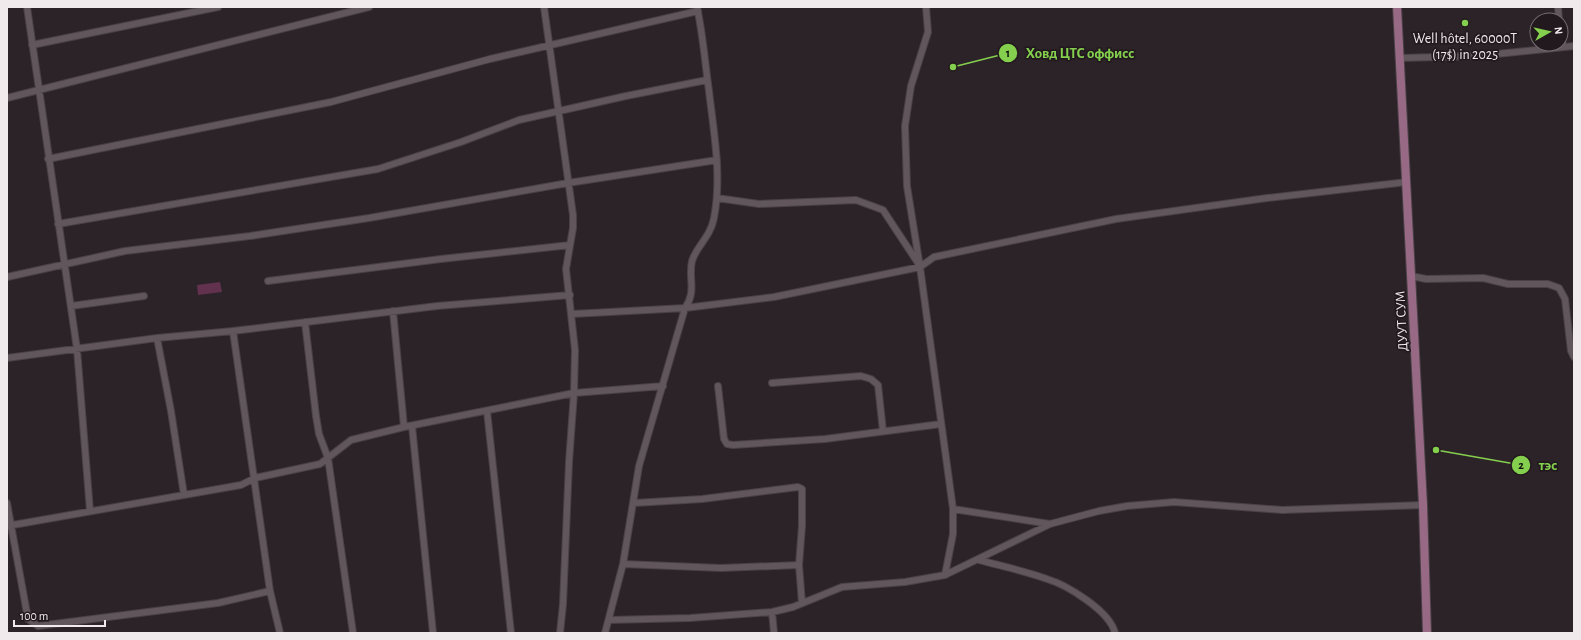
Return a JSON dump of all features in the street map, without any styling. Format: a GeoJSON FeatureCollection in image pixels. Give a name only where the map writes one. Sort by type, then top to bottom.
{"type":"FeatureCollection","features":[{"type":"Feature","properties":{"kind":"main road","name":"ДУУТ СУМ"},"geometry":{"type":"LineString","coordinates":[[1397,7],[1423,505],[1428,633]]}},
{"type":"Feature","properties":{"kind":"street"},"geometry":{"type":"LineString","coordinates":[[27,7],[48,159],[72,306],[77,348],[90,511]]}},
{"type":"Feature","properties":{"kind":"street"},"geometry":{"type":"LineString","coordinates":[[32,45],[218,7]]}},
{"type":"Feature","properties":{"kind":"street"},"geometry":{"type":"LineString","coordinates":[[7,98],[369,7]]}},
{"type":"Feature","properties":{"kind":"street"},"geometry":{"type":"LineString","coordinates":[[544,7],[573,215],[566,269],[575,350],[574,393],[568,462],[563,604],[560,633]]}},
{"type":"Feature","properties":{"kind":"street"},"geometry":{"type":"LineString","coordinates":[[926,7],[928,32],[911,86],[905,126],[906,186],[920,266],[953,509],[953,534],[945,575]]}},
{"type":"Feature","properties":{"kind":"street"},"geometry":{"type":"LineString","coordinates":[[48,159],[330,102],[549,44],[698,9],[717,160],[716,198],[710,234],[694,255],[691,267],[693,294],[685,308],[639,466],[623,564],[605,633]]}},
{"type":"Feature","properties":{"kind":"street"},"geometry":{"type":"LineString","coordinates":[[1400,58],[1477,56],[1529,51]]}},
{"type":"Feature","properties":{"kind":"street"},"geometry":{"type":"LineString","coordinates":[[58,224],[378,169],[460,142],[519,120],[626,96],[707,80]]}},
{"type":"Feature","properties":{"kind":"street"},"geometry":{"type":"LineString","coordinates":[[7,277],[125,251],[250,236],[369,218],[568,183],[717,160]]}},
{"type":"Feature","properties":{"kind":"street"},"geometry":{"type":"LineString","coordinates":[[572,314],[685,308],[774,297],[920,266],[934,257],[1116,219],[1267,198],[1406,182]]}},
{"type":"Feature","properties":{"kind":"street"},"geometry":{"type":"LineString","coordinates":[[716,198],[759,204],[856,200],[883,210],[920,266]]}},
{"type":"Feature","properties":{"kind":"street"},"geometry":{"type":"LineString","coordinates":[[268,281],[441,259],[570,245]]}},
{"type":"Feature","properties":{"kind":"street"},"geometry":{"type":"LineString","coordinates":[[1411,276],[1426,279],[1483,278],[1508,284],[1548,284],[1559,288],[1565,299],[1570,351],[1574,357]]}},
{"type":"Feature","properties":{"kind":"street"},"geometry":{"type":"LineString","coordinates":[[7,358],[157,338],[232,331],[437,306],[570,295]]}},
{"type":"Feature","properties":{"kind":"street"},"geometry":{"type":"LineString","coordinates":[[72,306],[144,296]]}},
{"type":"Feature","properties":{"kind":"street"},"geometry":{"type":"LineString","coordinates":[[393,311],[404,427]]}},
{"type":"Feature","properties":{"kind":"street"},"geometry":{"type":"LineString","coordinates":[[305,322],[316,416],[319,434],[328,458],[353,633]]}},
{"type":"Feature","properties":{"kind":"street"},"geometry":{"type":"LineString","coordinates":[[232,331],[255,478],[270,591],[280,633]]}},
{"type":"Feature","properties":{"kind":"street"},"geometry":{"type":"LineString","coordinates":[[157,338],[171,411],[184,495]]}},
{"type":"Feature","properties":{"kind":"street"},"geometry":{"type":"LineString","coordinates":[[772,383],[861,376],[871,379],[878,384],[883,431]]}},
{"type":"Feature","properties":{"kind":"street"},"geometry":{"type":"LineString","coordinates":[[9,525],[241,485],[255,478],[320,464],[351,440],[404,427],[574,393],[663,386]]}},
{"type":"Feature","properties":{"kind":"street"},"geometry":{"type":"LineString","coordinates":[[718,386],[724,439],[727,444],[733,446],[810,441],[941,424]]}},
{"type":"Feature","properties":{"kind":"street"},"geometry":{"type":"LineString","coordinates":[[487,411],[511,633]]}},
{"type":"Feature","properties":{"kind":"street"},"geometry":{"type":"LineString","coordinates":[[412,426],[433,633]]}},
{"type":"Feature","properties":{"kind":"street"},"geometry":{"type":"LineString","coordinates":[[634,503],[702,499],[798,487],[802,489],[802,526],[799,565],[802,603]]}},
{"type":"Feature","properties":{"kind":"street"},"geometry":{"type":"LineString","coordinates":[[7,503],[9,525],[28,619],[38,626],[218,603],[270,591]]}},
{"type":"Feature","properties":{"kind":"street"},"geometry":{"type":"LineString","coordinates":[[609,620],[690,618],[772,612],[802,603],[842,587],[905,582],[945,575],[979,560],[1050,524],[1113,508],[1160,503],[1191,503],[1276,510],[1423,505]]}},
{"type":"Feature","properties":{"kind":"street"},"geometry":{"type":"LineString","coordinates":[[953,509],[1050,524]]}},
{"type":"Feature","properties":{"kind":"street"},"geometry":{"type":"LineString","coordinates":[[979,560],[1048,579],[1084,598],[1101,612],[1114,628],[1115,633]]}},
{"type":"Feature","properties":{"kind":"street"},"geometry":{"type":"LineString","coordinates":[[623,564],[721,568],[799,565]]}},
{"type":"Feature","properties":{"kind":"street"},"geometry":{"type":"LineString","coordinates":[[772,612],[774,633]]}},
{"type":"Feature","properties":{"kind":"shaded area"},"geometry":{"type":"Polygon","coordinates":[[[220,282],[222,292],[198,295],[197,285],[220,282]]]}},
{"type":"Feature","properties":{"kind":"place","name":"Well hôtel, 60000T (17$) in 2025"},"geometry":{"type":"Point","coordinates":[1465,23]}},
{"type":"Feature","properties":{"kind":"place","name":"Ховд ЦТС оффисс"},"geometry":{"type":"Point","coordinates":[953,67]}},
{"type":"Feature","properties":{"kind":"place","name":"тэс"},"geometry":{"type":"Point","coordinates":[1436,450]}}]}
